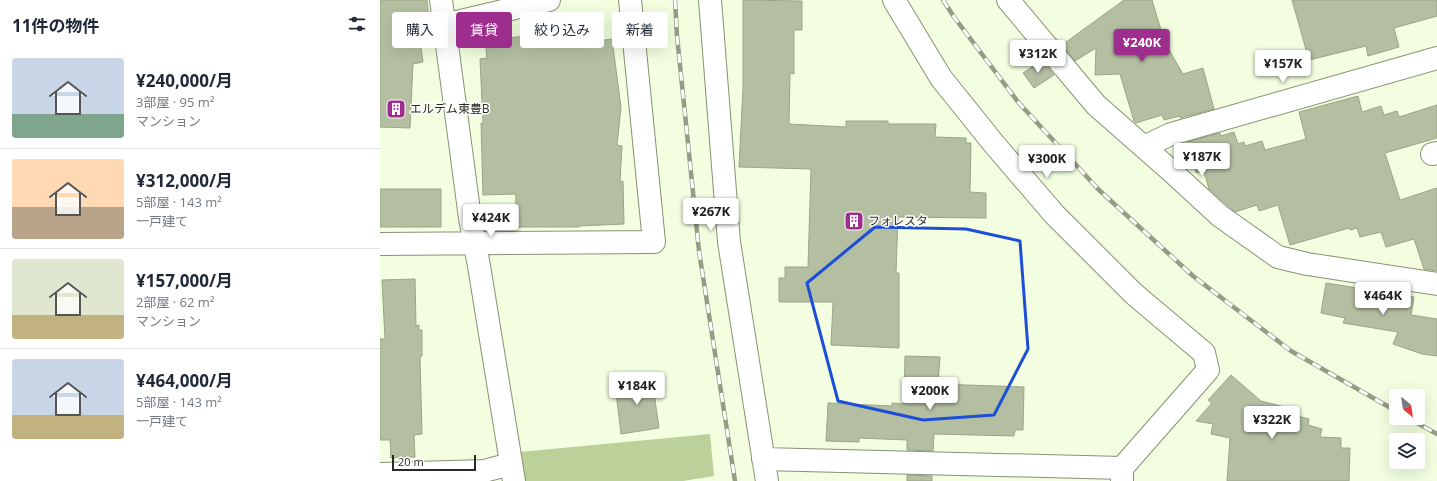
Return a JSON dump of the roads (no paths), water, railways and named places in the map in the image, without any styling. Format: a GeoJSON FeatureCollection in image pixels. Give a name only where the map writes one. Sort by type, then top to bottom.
{"type":"FeatureCollection","features":[{"type":"Feature","properties":{"kind":"street"},"geometry":{"type":"LineString","coordinates":[[441,0],[442,12]]}},
{"type":"Feature","properties":{"kind":"street"},"geometry":{"type":"LineString","coordinates":[[448,24],[549,0]]}},
{"type":"Feature","properties":{"kind":"street"},"geometry":{"type":"LineString","coordinates":[[380,244],[654,242],[630,0]]}},
{"type":"Feature","properties":{"kind":"street"},"geometry":{"type":"LineString","coordinates":[[710,0],[729,242],[767,481]]}},
{"type":"Feature","properties":{"kind":"street"},"geometry":{"type":"LineString","coordinates":[[763,459],[1122,474],[1208,370],[1204,353],[1134,294],[1054,214],[994,144],[941,78],[894,0]]}},
{"type":"Feature","properties":{"kind":"street"},"geometry":{"type":"LineString","coordinates":[[1008,0],[1096,105],[1220,216],[1278,257],[1307,264],[1437,284]]}},
{"type":"Feature","properties":{"kind":"street"},"geometry":{"type":"LineString","coordinates":[[380,474],[484,471],[512,473],[470,218],[447,48]]}},
{"type":"Feature","properties":{"kind":"street"},"geometry":{"type":"LineString","coordinates":[[1144,147],[1171,134],[1437,58]]}},
{"type":"Feature","properties":{"kind":"railway"},"geometry":{"type":"LineString","coordinates":[[675,0],[677,36],[699,251],[735,481]]}},
{"type":"Feature","properties":{"kind":"railway"},"geometry":{"type":"LineString","coordinates":[[943,0],[954,17],[1018,102],[1099,190],[1193,276],[1291,351],[1389,407]]}},
{"type":"Feature","properties":{"kind":"railway"},"geometry":{"type":"LineString","coordinates":[[1421,425],[1437,434]]}},
{"type":"Feature","properties":{"kind":"place","name":"エルデム東豊B"},"geometry":{"type":"Point","coordinates":[396,109]}},
{"type":"Feature","properties":{"kind":"place","name":"フォレスタ"},"geometry":{"type":"Point","coordinates":[854,221]}}]}
